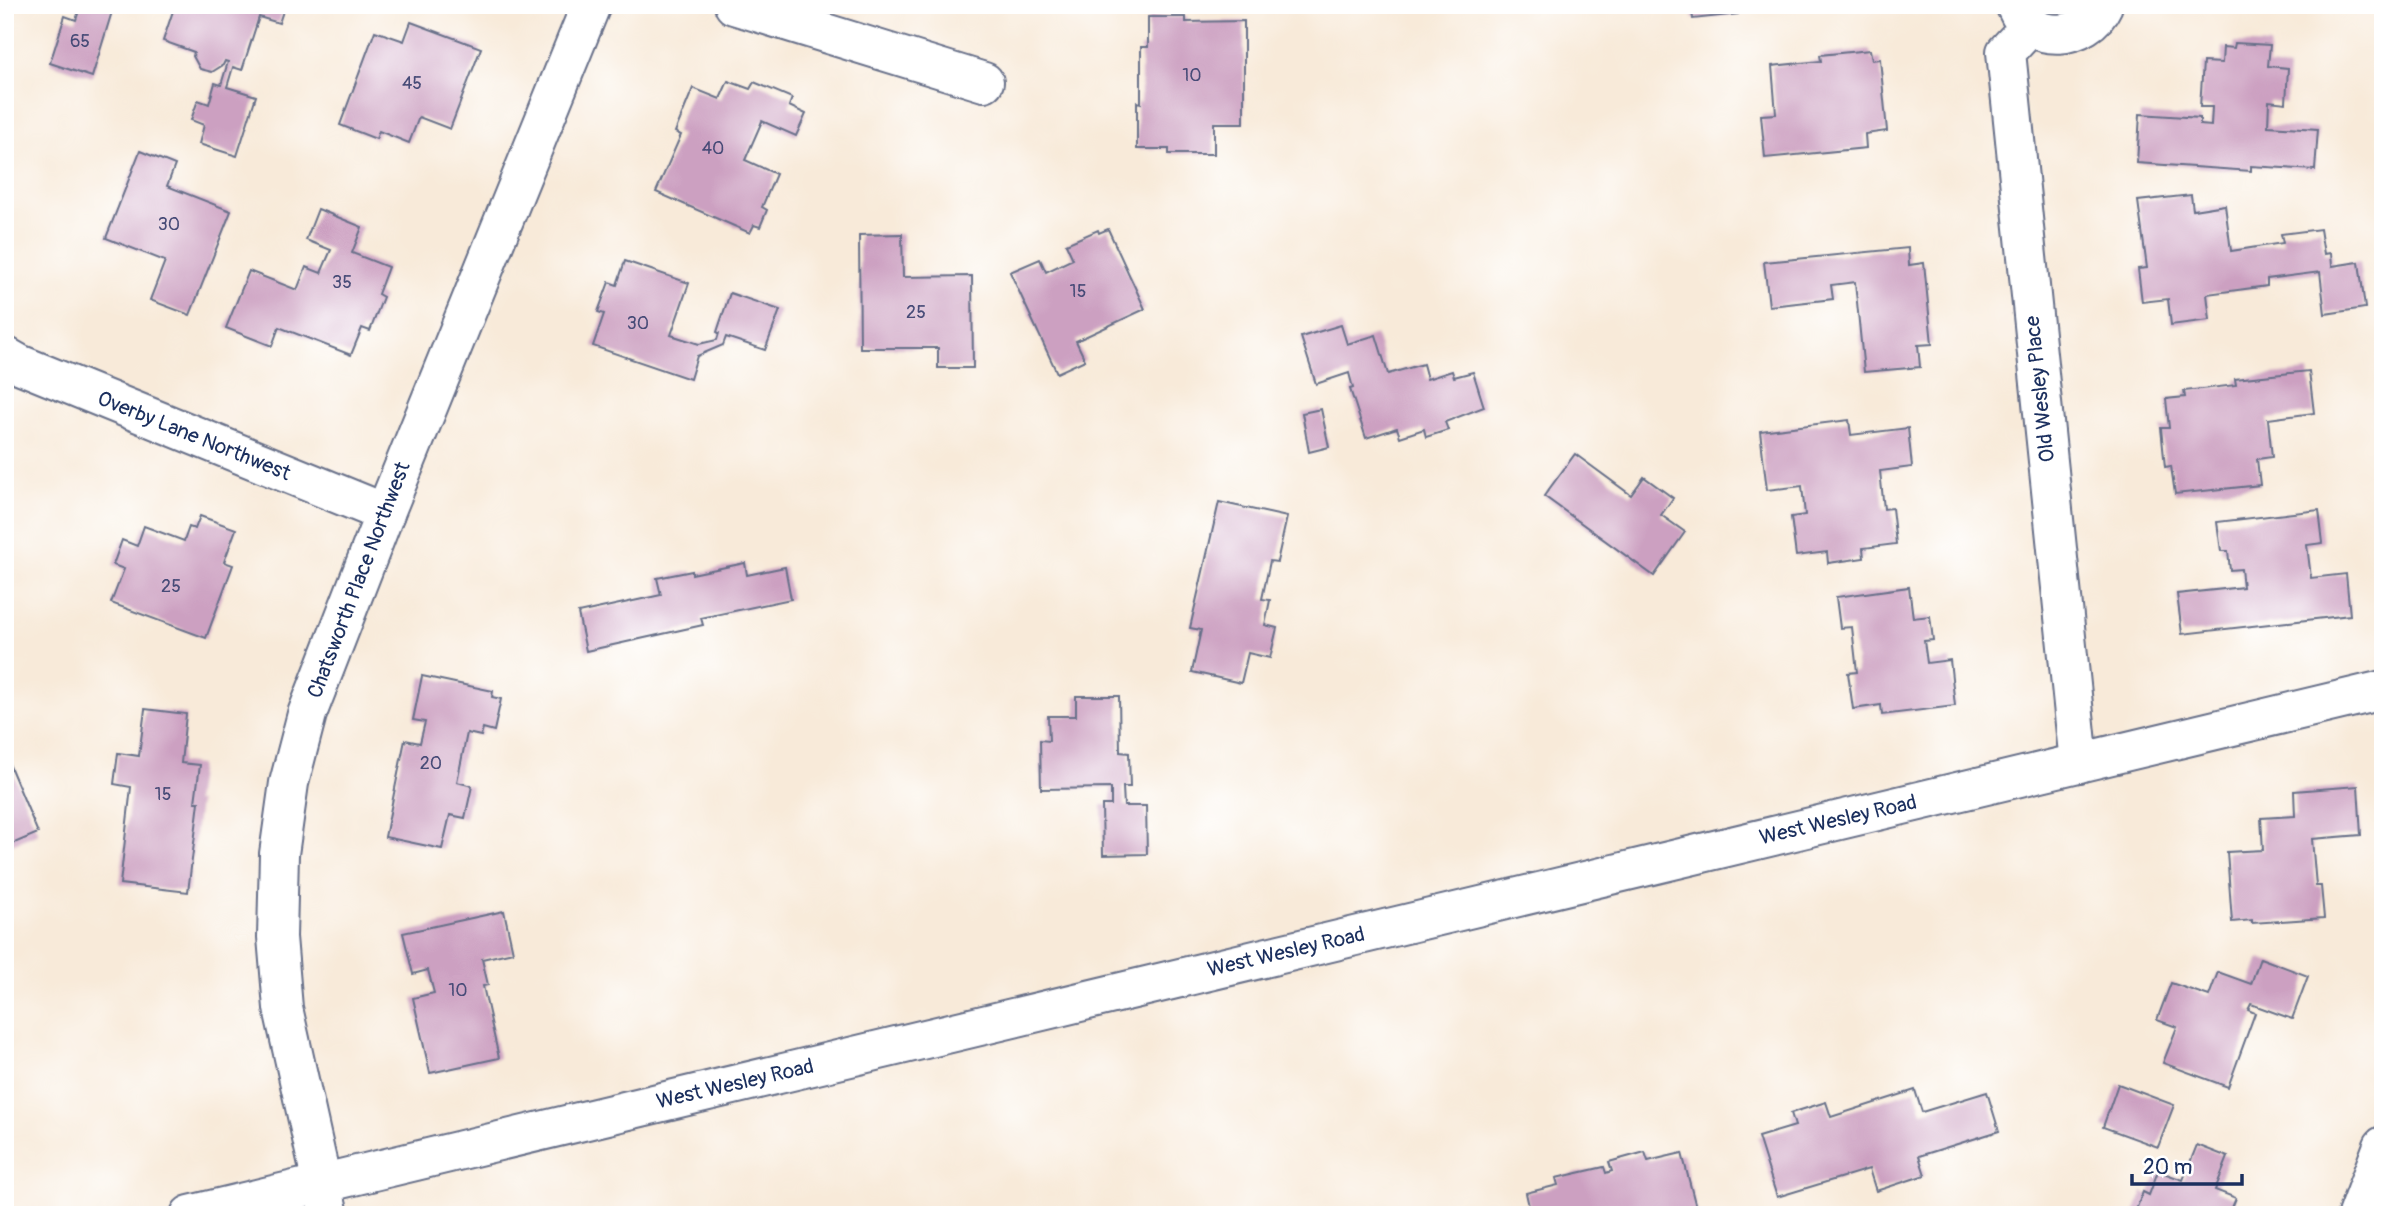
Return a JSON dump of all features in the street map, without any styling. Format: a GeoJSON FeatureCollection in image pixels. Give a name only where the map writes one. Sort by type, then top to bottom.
{"type":"FeatureCollection","features":[{"type":"Feature","properties":{"kind":"street","name":"Chatsworth Place Northwest"},"geometry":{"type":"LineString","coordinates":[[326,1199],[283,1008],[277,937],[279,854],[289,783],[307,713],[591,5]]}},
{"type":"Feature","properties":{"kind":"street"},"geometry":{"type":"LineString","coordinates":[[734,5],[984,82]]}},
{"type":"Feature","properties":{"kind":"street","name":"Old Wesley Place"},"geometry":{"type":"LineString","coordinates":[[2079,763],[2006,52],[2023,15],[2048,34],[2067,34],[2085,27],[2099,15],[2103,5]]}},
{"type":"Feature","properties":{"kind":"street","name":"Overby Lane Northwest"},"geometry":{"type":"LineString","coordinates":[[5,356],[385,513]]}},
{"type":"Feature","properties":{"kind":"street","name":"West Wesley Road"},"geometry":{"type":"LineString","coordinates":[[190,1215],[326,1199],[2079,763],[2383,690]]}},
{"type":"Feature","properties":{"kind":"street"},"geometry":{"type":"LineString","coordinates":[[2357,1215],[2383,1146]]}},
{"type":"Feature","properties":{"kind":"building"},"geometry":{"type":"Polygon","coordinates":[[[81,5],[114,5],[92,77],[50,63],[65,16],[76,20],[81,5]]]}},
{"type":"Feature","properties":{"kind":"building"},"geometry":{"type":"Polygon","coordinates":[[[175,5],[285,5],[279,23],[259,17],[242,70],[233,67],[227,87],[256,96],[237,156],[199,144],[204,125],[191,120],[198,100],[209,104],[215,83],[221,85],[228,62],[225,61],[212,72],[200,69],[193,56],[194,52],[163,41],[175,5]]]}},
{"type":"Feature","properties":{"kind":"building"},"geometry":{"type":"Polygon","coordinates":[[[1691,5],[1737,5],[1738,14],[1693,19],[1691,5]]]}},
{"type":"Feature","properties":{"kind":"building"},"geometry":{"type":"Polygon","coordinates":[[[1148,17],[1186,17],[1186,22],[1244,21],[1244,123],[1214,123],[1214,154],[1169,154],[1169,149],[1137,149],[1137,102],[1141,103],[1141,47],[1148,47],[1148,17]]]}},
{"type":"Feature","properties":{"kind":"building"},"geometry":{"type":"Polygon","coordinates":[[[411,22],[481,48],[450,129],[419,117],[409,143],[379,131],[376,139],[340,125],[375,31],[404,41],[411,22]]]}},
{"type":"Feature","properties":{"kind":"building"},"geometry":{"type":"Polygon","coordinates":[[[2235,43],[2270,45],[2268,66],[2288,68],[2286,103],[2269,101],[2268,126],[2318,129],[2315,170],[2251,166],[2251,171],[2137,163],[2140,114],[2200,118],[2200,125],[2211,126],[2212,107],[2200,107],[2203,62],[2222,63],[2223,47],[2234,48],[2235,43]]]}},
{"type":"Feature","properties":{"kind":"building"},"geometry":{"type":"Polygon","coordinates":[[[1870,50],[1872,60],[1880,59],[1887,131],[1865,134],[1866,148],[1765,158],[1761,115],[1776,114],[1772,66],[1821,61],[1820,55],[1870,50]]]}},
{"type":"Feature","properties":{"kind":"building"},"geometry":{"type":"Polygon","coordinates":[[[728,81],[750,89],[754,82],[792,98],[789,106],[806,114],[796,136],[762,121],[745,160],[776,174],[762,207],[767,210],[760,227],[754,225],[750,233],[656,192],[681,135],[675,132],[693,88],[720,99],[728,81]]]}},
{"type":"Feature","properties":{"kind":"building"},"geometry":{"type":"Polygon","coordinates":[[[140,151],[175,165],[167,186],[231,211],[190,315],[150,300],[165,261],[106,238],[140,151]]]}},
{"type":"Feature","properties":{"kind":"building"},"geometry":{"type":"Polygon","coordinates":[[[2191,195],[2193,210],[2225,205],[2231,251],[2283,243],[2281,234],[2320,229],[2324,254],[2331,253],[2332,266],[2359,262],[2365,308],[2325,314],[2320,272],[2267,279],[2267,286],[2207,294],[2210,320],[2171,325],[2168,299],[2142,302],[2138,269],[2147,268],[2138,201],[2191,195]]]}},
{"type":"Feature","properties":{"kind":"building"},"geometry":{"type":"Polygon","coordinates":[[[318,209],[362,227],[352,253],[388,267],[378,294],[383,297],[370,331],[362,328],[351,355],[279,327],[272,346],[226,328],[249,271],[297,290],[306,267],[321,273],[331,250],[306,240],[318,209]]]}},
{"type":"Feature","properties":{"kind":"building"},"geometry":{"type":"Polygon","coordinates":[[[1108,229],[1145,309],[1076,341],[1085,360],[1057,373],[1010,272],[1040,259],[1046,272],[1073,259],[1066,244],[1098,230],[1099,233],[1108,229]]]}},
{"type":"Feature","properties":{"kind":"building"},"geometry":{"type":"Polygon","coordinates":[[[902,234],[903,277],[972,276],[973,368],[938,368],[938,348],[860,348],[859,235],[902,234]]]}},
{"type":"Feature","properties":{"kind":"building"},"geometry":{"type":"Polygon","coordinates":[[[1908,248],[1909,265],[1924,263],[1932,344],[1918,345],[1920,367],[1864,372],[1855,282],[1831,285],[1833,299],[1769,306],[1764,262],[1908,248]]]}},
{"type":"Feature","properties":{"kind":"building"},"geometry":{"type":"Polygon","coordinates":[[[625,261],[689,283],[671,335],[699,344],[717,340],[717,332],[730,293],[780,310],[765,350],[726,337],[723,345],[697,356],[690,379],[593,346],[604,314],[598,312],[609,282],[617,285],[625,261]]]}},
{"type":"Feature","properties":{"kind":"building"},"geometry":{"type":"Polygon","coordinates":[[[1341,325],[1347,344],[1376,335],[1388,374],[1423,364],[1427,379],[1452,371],[1454,377],[1473,372],[1484,407],[1445,422],[1448,430],[1426,437],[1424,429],[1400,437],[1397,428],[1366,438],[1350,389],[1353,388],[1349,373],[1316,384],[1301,337],[1341,325]]]}},
{"type":"Feature","properties":{"kind":"building"},"geometry":{"type":"Polygon","coordinates":[[[2309,371],[2314,413],[2268,419],[2272,457],[2257,459],[2260,485],[2175,494],[2171,466],[2165,467],[2161,428],[2169,428],[2166,399],[2185,397],[2184,391],[2236,385],[2235,379],[2309,371]]]}},
{"type":"Feature","properties":{"kind":"building"},"geometry":{"type":"Polygon","coordinates":[[[1321,409],[1329,447],[1309,452],[1302,413],[1321,409]]]}},
{"type":"Feature","properties":{"kind":"building"},"geometry":{"type":"Polygon","coordinates":[[[1849,420],[1851,435],[1908,428],[1912,467],[1880,471],[1884,509],[1892,508],[1896,544],[1863,548],[1864,558],[1828,563],[1827,552],[1796,556],[1791,517],[1805,515],[1802,486],[1767,490],[1760,431],[1849,420]]]}},
{"type":"Feature","properties":{"kind":"building"},"geometry":{"type":"Polygon","coordinates":[[[1575,454],[1631,495],[1644,477],[1673,498],[1661,515],[1685,532],[1654,576],[1544,496],[1575,454]]]}},
{"type":"Feature","properties":{"kind":"building"},"geometry":{"type":"Polygon","coordinates":[[[1219,502],[1287,517],[1277,562],[1270,561],[1262,599],[1270,600],[1265,625],[1277,628],[1270,658],[1248,653],[1241,683],[1192,672],[1201,630],[1190,628],[1219,502]]]}},
{"type":"Feature","properties":{"kind":"building"},"geometry":{"type":"Polygon","coordinates":[[[2319,510],[2323,543],[2307,545],[2311,578],[2346,574],[2350,615],[2182,634],[2177,594],[2243,587],[2241,569],[2230,570],[2228,551],[2221,551],[2217,522],[2319,510]]]}},
{"type":"Feature","properties":{"kind":"building"},"geometry":{"type":"Polygon","coordinates":[[[200,516],[236,529],[224,562],[233,565],[206,638],[111,603],[124,569],[113,565],[122,540],[137,546],[144,526],[184,541],[189,527],[195,529],[200,516]]]}},
{"type":"Feature","properties":{"kind":"building"},"geometry":{"type":"Polygon","coordinates":[[[745,563],[747,575],[785,567],[791,599],[701,618],[703,625],[586,651],[578,613],[661,595],[657,578],[745,563]]]}},
{"type":"Feature","properties":{"kind":"building"},"geometry":{"type":"Polygon","coordinates":[[[1909,587],[1913,618],[1930,616],[1933,640],[1924,641],[1927,663],[1950,660],[1955,706],[1882,715],[1881,705],[1853,709],[1848,673],[1857,672],[1852,627],[1840,628],[1836,597],[1909,587]]]}},
{"type":"Feature","properties":{"kind":"building"},"geometry":{"type":"Polygon","coordinates":[[[422,676],[493,691],[492,697],[501,699],[494,731],[483,728],[481,736],[467,733],[457,782],[472,786],[465,818],[450,815],[442,849],[385,837],[405,740],[420,743],[425,722],[413,720],[422,676]]]}},
{"type":"Feature","properties":{"kind":"building"},"geometry":{"type":"Polygon","coordinates":[[[1076,696],[1119,696],[1120,752],[1129,753],[1130,787],[1123,787],[1124,806],[1146,806],[1147,854],[1103,855],[1102,805],[1111,805],[1111,788],[1041,789],[1040,740],[1049,741],[1048,716],[1076,716],[1076,696]]]}},
{"type":"Feature","properties":{"kind":"building"},"geometry":{"type":"Polygon","coordinates":[[[145,709],[186,714],[181,763],[200,765],[195,802],[199,802],[188,892],[120,884],[131,787],[114,784],[118,753],[139,756],[145,709]]]}},
{"type":"Feature","properties":{"kind":"building"},"geometry":{"type":"Polygon","coordinates":[[[7,759],[38,833],[5,847],[5,760],[7,759]]]}},
{"type":"Feature","properties":{"kind":"building"},"geometry":{"type":"Polygon","coordinates":[[[2358,786],[2361,835],[2312,839],[2316,886],[2321,886],[2324,918],[2232,922],[2227,852],[2263,850],[2261,818],[2295,816],[2294,791],[2358,786]]]}},
{"type":"Feature","properties":{"kind":"building"},"geometry":{"type":"Polygon","coordinates":[[[504,911],[513,952],[482,959],[488,985],[483,986],[499,1058],[430,1073],[413,998],[434,993],[428,970],[413,974],[403,933],[504,911]]]}},
{"type":"Feature","properties":{"kind":"building"},"geometry":{"type":"Polygon","coordinates":[[[2260,958],[2308,976],[2292,1019],[2251,1004],[2248,1010],[2255,1013],[2228,1087],[2163,1063],[2177,1027],[2157,1020],[2171,983],[2209,996],[2218,972],[2251,984],[2260,958]]]}},
{"type":"Feature","properties":{"kind":"building"},"geometry":{"type":"Polygon","coordinates":[[[2118,1084],[2174,1105],[2158,1147],[2103,1127],[2118,1084]]]}},
{"type":"Feature","properties":{"kind":"building"},"geometry":{"type":"Polygon","coordinates":[[[1915,1090],[1922,1112],[1987,1092],[1999,1131],[1919,1156],[1925,1175],[1876,1191],[1869,1169],[1777,1197],[1758,1137],[1795,1126],[1791,1113],[1826,1102],[1831,1117],[1915,1090]]]}},
{"type":"Feature","properties":{"kind":"building"},"geometry":{"type":"Polygon","coordinates":[[[2197,1145],[2228,1157],[2215,1190],[2236,1198],[2229,1215],[2134,1215],[2143,1192],[2149,1195],[2158,1171],[2183,1180],[2197,1145]]]}},
{"type":"Feature","properties":{"kind":"building"},"geometry":{"type":"Polygon","coordinates":[[[1645,1152],[1648,1161],[1682,1153],[1698,1215],[1531,1215],[1526,1193],[1558,1185],[1556,1178],[1604,1167],[1606,1173],[1612,1171],[1609,1162],[1645,1152]]]}}]}
